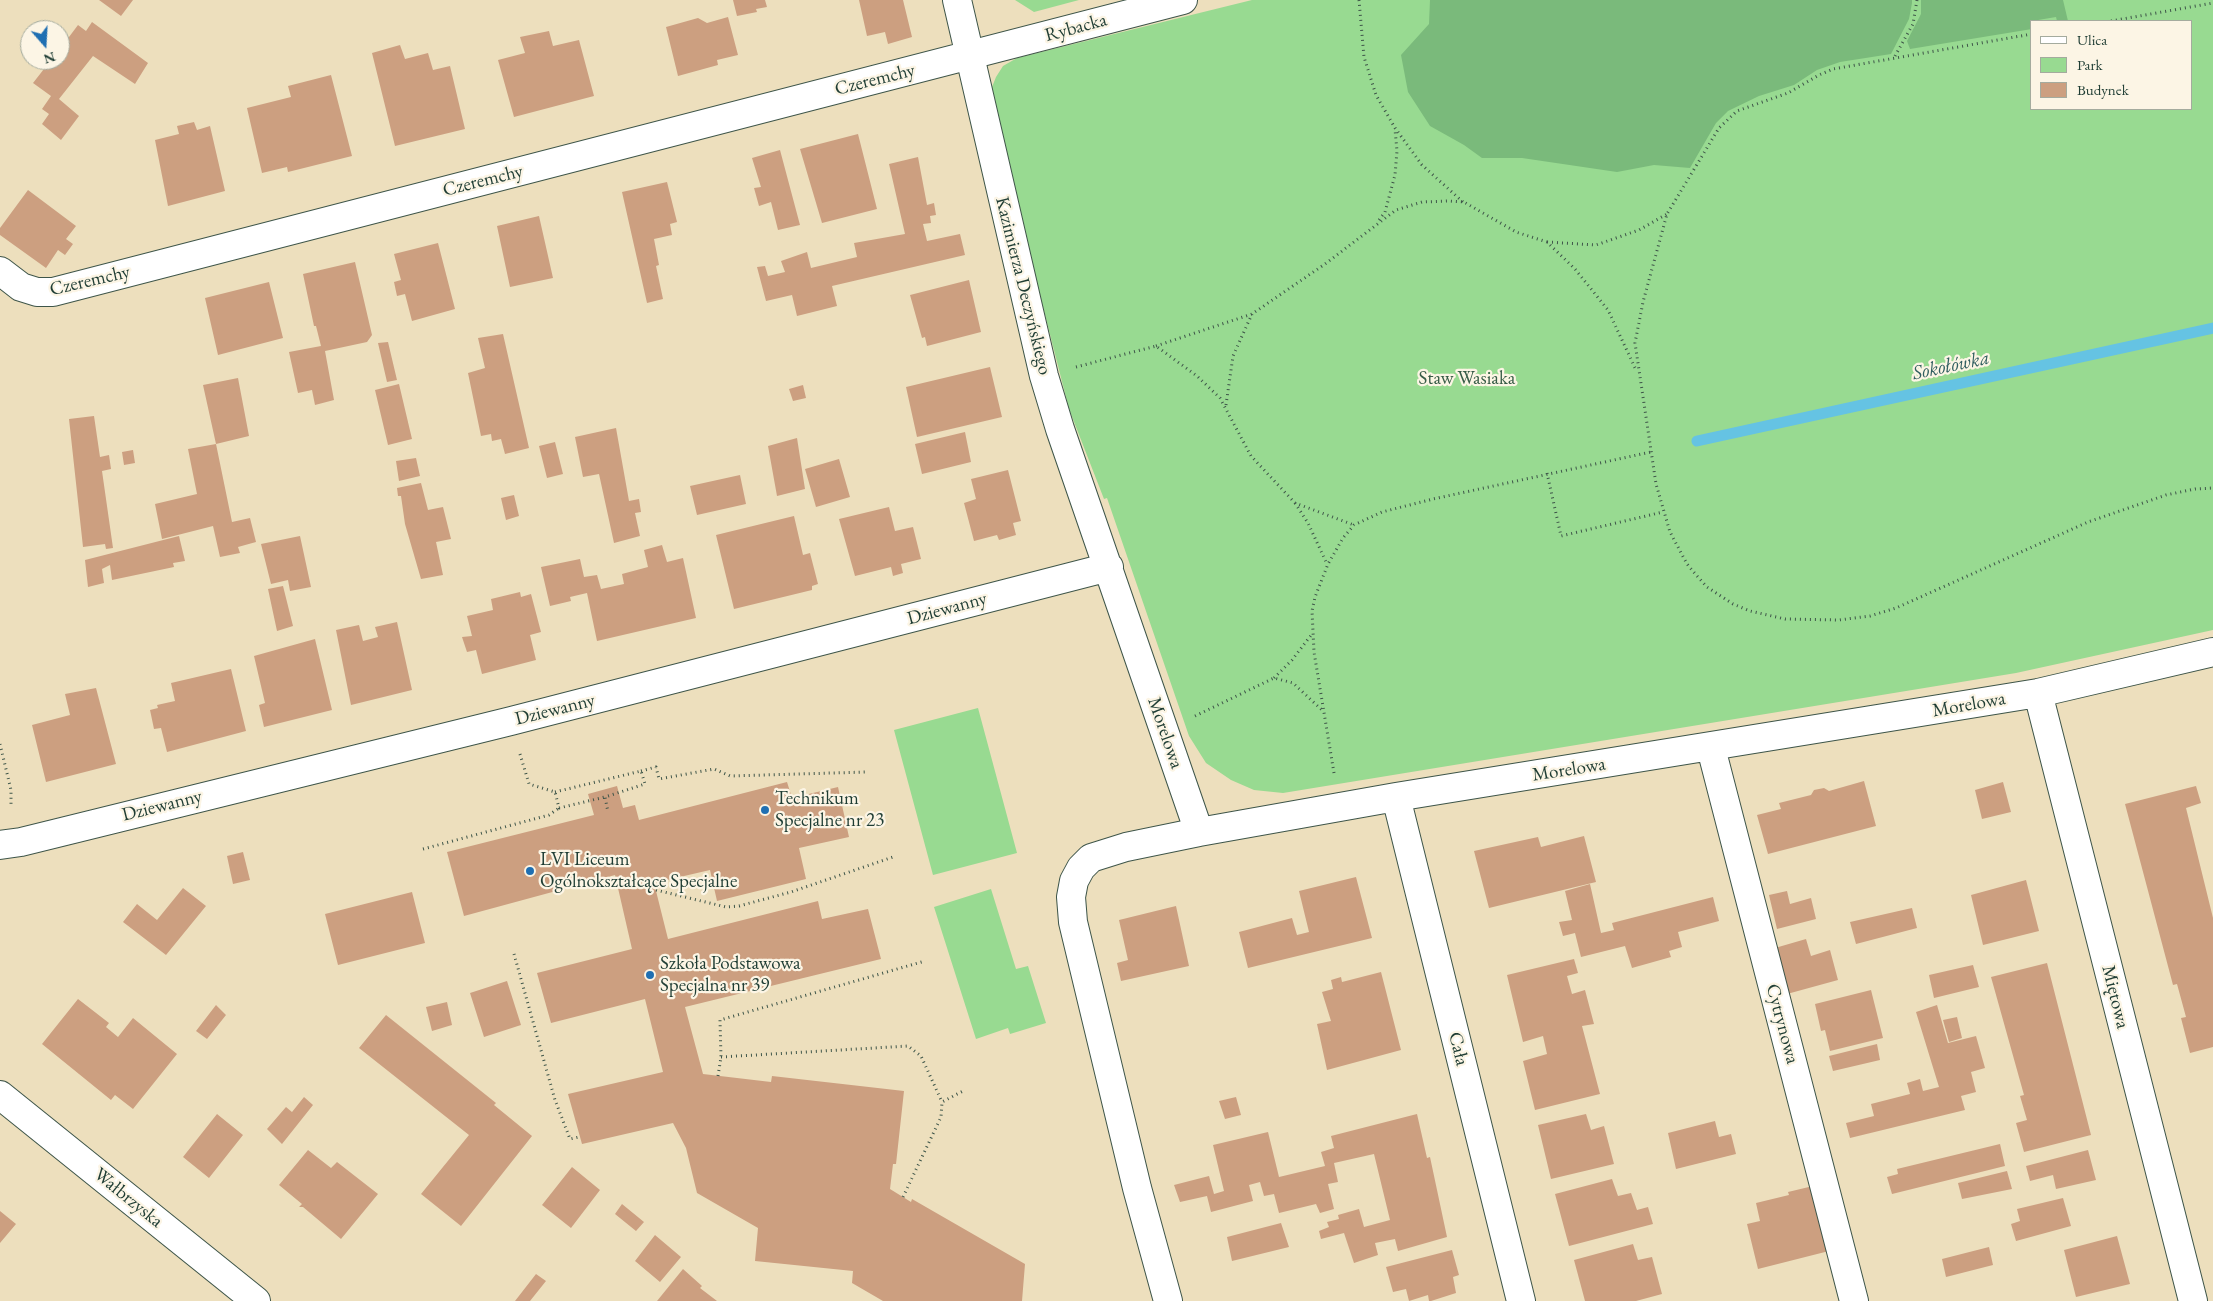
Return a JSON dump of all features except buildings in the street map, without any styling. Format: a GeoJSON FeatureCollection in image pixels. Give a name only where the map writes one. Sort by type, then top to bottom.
{"type":"FeatureCollection","features":[{"type":"Feature","properties":{"kind":"street","name":"Kazimierza Deczyńskiego"},"geometry":{"type":"LineString","coordinates":[[957,0],[1044,376],[1060,429],[1108,567]]}},
{"type":"Feature","properties":{"kind":"street","name":"Rybacka"},"geometry":{"type":"LineString","coordinates":[[970,56],[1183,0]]}},
{"type":"Feature","properties":{"kind":"street","name":"Czeremchy"},"geometry":{"type":"LineString","coordinates":[[0,271],[21,287],[37,292],[53,292],[970,56]]}},
{"type":"Feature","properties":{"kind":"street","name":"Morelowa"},"geometry":{"type":"LineString","coordinates":[[1108,567],[1199,832],[1340,807],[1711,748],[2038,693],[2213,652]]}},
{"type":"Feature","properties":{"kind":"street","name":"Dziewanny"},"geometry":{"type":"LineString","coordinates":[[0,845],[21,842],[511,721],[1108,567]]}},
{"type":"Feature","properties":{"kind":"street","name":"Miętowa"},"geometry":{"type":"LineString","coordinates":[[2038,693],[2193,1301]]}},
{"type":"Feature","properties":{"kind":"street","name":"Cytrynowa"},"geometry":{"type":"LineString","coordinates":[[1711,748],[1854,1301]]}},
{"type":"Feature","properties":{"kind":"street","name":"Cała"},"geometry":{"type":"LineString","coordinates":[[1396,798],[1521,1301]]}},
{"type":"Feature","properties":{"kind":"street"},"geometry":{"type":"LineString","coordinates":[[1168,1301],[1137,1188],[1073,922],[1072,897],[1074,881],[1081,868],[1091,858],[1119,849],[1199,832]]}},
{"type":"Feature","properties":{"kind":"street","name":"Wałbrzyska"},"geometry":{"type":"LineString","coordinates":[[0,1095],[256,1301]]}},
{"type":"Feature","properties":{"kind":"path"},"geometry":{"type":"LineString","coordinates":[[1359,0],[1366,67],[1372,87],[1395,128],[1422,165],[1464,202],[1516,232],[1547,242],[1596,245],[1639,230],[1667,214]]}},
{"type":"Feature","properties":{"kind":"path"},"geometry":{"type":"LineString","coordinates":[[1895,57],[1913,24],[1917,0]]}},
{"type":"Feature","properties":{"kind":"path"},"geometry":{"type":"LineString","coordinates":[[2117,20],[2213,3]]}},
{"type":"Feature","properties":{"kind":"path"},"geometry":{"type":"LineString","coordinates":[[2030,34],[1834,69],[1819,75],[1788,93],[1737,111],[1719,128],[1667,214],[1638,322],[1635,343],[1651,452],[1663,512],[1670,532],[1688,564],[1707,587],[1719,596],[1750,611],[1767,615],[1785,618],[1839,620],[1870,616],[1896,608],[2088,522],[2166,496],[2195,489],[2213,488]]}},
{"type":"Feature","properties":{"kind":"path"},"geometry":{"type":"LineString","coordinates":[[1377,222],[1384,212],[1395,175],[1397,151],[1395,128]]}},
{"type":"Feature","properties":{"kind":"path"},"geometry":{"type":"LineString","coordinates":[[1044,376],[1156,346],[1252,314],[1326,264],[1377,222],[1396,210],[1422,202],[1464,202]]}},
{"type":"Feature","properties":{"kind":"path"},"geometry":{"type":"LineString","coordinates":[[1547,242],[1582,276],[1605,305],[1638,372]]}},
{"type":"Feature","properties":{"kind":"path"},"geometry":{"type":"LineString","coordinates":[[1226,406],[1233,356],[1252,314]]}},
{"type":"Feature","properties":{"kind":"path"},"geometry":{"type":"LineString","coordinates":[[1156,346],[1197,376],[1217,394],[1226,406],[1251,456],[1295,503],[1308,523],[1328,564]]}},
{"type":"Feature","properties":{"kind":"path"},"geometry":{"type":"LineString","coordinates":[[1340,807],[1312,633],[1315,597],[1328,564],[1343,538],[1354,525],[1382,512],[1547,473],[1651,452]]}},
{"type":"Feature","properties":{"kind":"path"},"geometry":{"type":"LineString","coordinates":[[1547,473],[1561,536],[1663,512]]}},
{"type":"Feature","properties":{"kind":"path"},"geometry":{"type":"LineString","coordinates":[[1295,503],[1354,525]]}},
{"type":"Feature","properties":{"kind":"path"},"geometry":{"type":"LineString","coordinates":[[1164,731],[1274,678],[1297,655],[1312,633]]}},
{"type":"Feature","properties":{"kind":"path"},"geometry":{"type":"LineString","coordinates":[[1274,678],[1293,683],[1324,711]]}},
{"type":"Feature","properties":{"kind":"path"},"geometry":{"type":"LineString","coordinates":[[0,744],[11,790],[12,807],[6,808]]}},
{"type":"Feature","properties":{"kind":"path"},"geometry":{"type":"LineString","coordinates":[[529,784],[555,792],[656,767],[659,779],[714,769],[730,776],[867,772]]}},
{"type":"Feature","properties":{"kind":"path"},"geometry":{"type":"LineString","coordinates":[[423,849],[549,815],[559,808],[605,798],[645,784],[641,771]]}},
{"type":"Feature","properties":{"kind":"path"},"geometry":{"type":"LineString","coordinates":[[555,792],[559,808]]}},
{"type":"Feature","properties":{"kind":"path"},"geometry":{"type":"LineString","coordinates":[[605,798],[608,812]]}},
{"type":"Feature","properties":{"kind":"path"},"geometry":{"type":"LineString","coordinates":[[656,890],[726,907],[739,906],[790,892],[893,857]]}},
{"type":"Feature","properties":{"kind":"path"},"geometry":{"type":"LineString","coordinates":[[514,954],[555,1100],[570,1139],[579,1136]]}},
{"type":"Feature","properties":{"kind":"path"},"geometry":{"type":"LineString","coordinates":[[718,1076],[721,1057],[720,1020],[925,961]]}},
{"type":"Feature","properties":{"kind":"path"},"geometry":{"type":"LineString","coordinates":[[721,1057],[908,1046],[921,1056],[942,1102],[941,1117],[903,1197]]}},
{"type":"Feature","properties":{"kind":"path"},"geometry":{"type":"LineString","coordinates":[[942,1102],[965,1090]]}},
{"type":"Feature","properties":{"kind":"green space"},"geometry":{"type":"Polygon","coordinates":[[[1015,0],[1079,0],[1034,12],[1015,0]]]}},
{"type":"Feature","properties":{"kind":"green space","name":"Staw Wasiaka"},"geometry":{"type":"Polygon","coordinates":[[[1252,0],[2213,0],[2213,630],[2016,673],[1283,793],[1254,790],[1231,780],[1206,763],[1189,736],[1107,498],[1104,499],[1069,409],[1042,303],[992,87],[1003,66],[1017,58],[1252,0]]]}},
{"type":"Feature","properties":{"kind":"green space"},"geometry":{"type":"Polygon","coordinates":[[[1430,0],[1912,0],[1912,3],[1909,19],[1891,54],[1840,62],[1817,70],[1794,85],[1759,96],[1728,111],[1716,123],[1690,168],[1654,165],[1617,172],[1522,158],[1482,158],[1464,145],[1430,126],[1408,92],[1401,55],[1429,24],[1430,0]]]}},
{"type":"Feature","properties":{"kind":"green space"},"geometry":{"type":"Polygon","coordinates":[[[1921,0],[2063,0],[2068,20],[2057,20],[2056,17],[2030,20],[2030,29],[1910,49],[1907,41],[1921,14],[1921,0]]]}},
{"type":"Feature","properties":{"kind":"green space"},"geometry":{"type":"Polygon","coordinates":[[[978,708],[1017,853],[933,875],[894,730],[978,708]]]}},
{"type":"Feature","properties":{"kind":"green space"},"geometry":{"type":"Polygon","coordinates":[[[991,889],[1016,969],[1028,966],[1046,1023],[1010,1034],[1008,1028],[976,1039],[934,907],[991,889]]]}},
{"type":"Feature","properties":{"kind":"waterway","name":"Sokołówka"},"geometry":{"type":"LineString","coordinates":[[1697,441],[2213,328]]}},
{"type":"Feature","properties":{"kind":"place","name":"Technikum Specjalne nr 23"},"geometry":{"type":"Point","coordinates":[765,810]}},
{"type":"Feature","properties":{"kind":"place","name":"LVI Liceum Ogólnokształcące Specjalne"},"geometry":{"type":"Point","coordinates":[530,871]}},
{"type":"Feature","properties":{"kind":"place","name":"Szkoła Podstawowa Specjalna nr 39"},"geometry":{"type":"Point","coordinates":[650,975]}}]}
